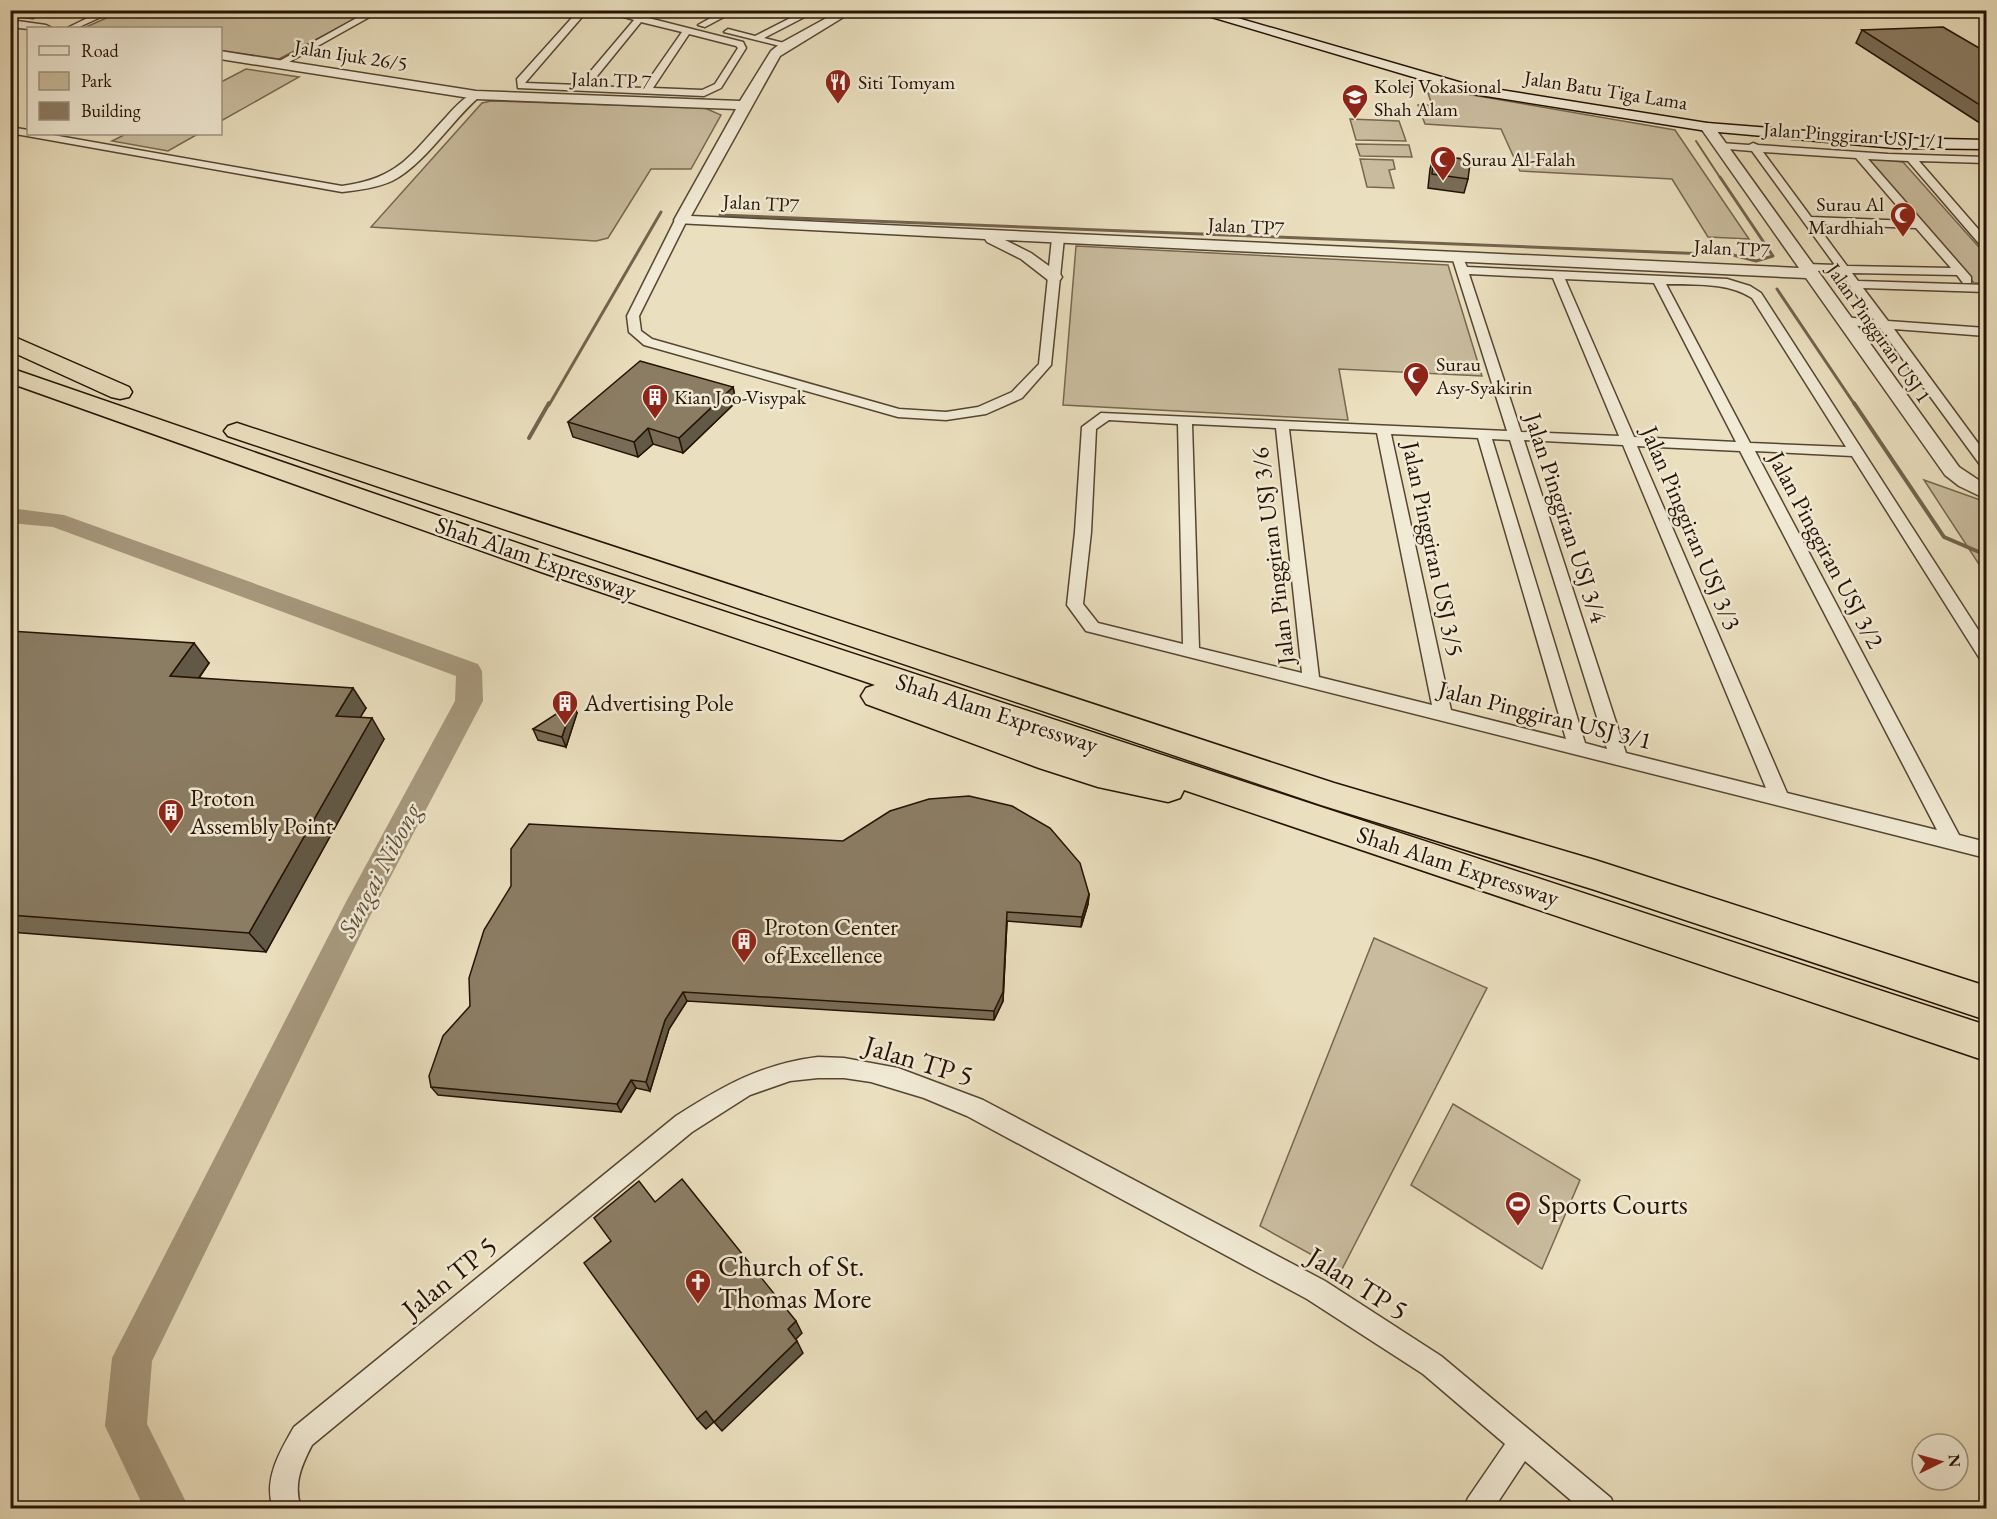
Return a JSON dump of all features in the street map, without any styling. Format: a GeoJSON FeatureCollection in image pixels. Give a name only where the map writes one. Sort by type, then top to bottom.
{"type":"FeatureCollection","features":[{"type":"Feature","properties":{"kind":"highway"},"geometry":{"type":"LineString","coordinates":[[10,342],[120,392]]}},
{"type":"Feature","properties":{"kind":"highway","name":"Shah Alam Expressway"},"geometry":{"type":"LineString","coordinates":[[10,356],[1334,795],[1595,875],[1986,1003]]}},
{"type":"Feature","properties":{"kind":"highway","name":"Shah Alam Expressway"},"geometry":{"type":"LineString","coordinates":[[10,375],[551,565],[606,593],[687,622],[744,648],[1051,759],[1098,774],[1193,794],[1405,848],[1986,1043]]}},
{"type":"Feature","properties":{"kind":"main road","name":"Jalan Batu Tiga Lama"},"geometry":{"type":"LineString","coordinates":[[1194,10],[1467,88],[1707,127],[1895,142],[1985,157]]}},
{"type":"Feature","properties":{"kind":"main road"},"geometry":{"type":"LineString","coordinates":[[1670,122],[1718,142],[1744,130]]}},
{"type":"Feature","properties":{"kind":"street"},"geometry":{"type":"LineString","coordinates":[[73,27],[112,10]]}},
{"type":"Feature","properties":{"kind":"street"},"geometry":{"type":"LineString","coordinates":[[279,64],[378,10]]}},
{"type":"Feature","properties":{"kind":"street"},"geometry":{"type":"LineString","coordinates":[[584,10],[520,81],[521,86],[582,88],[611,94],[646,91],[704,93],[718,86],[742,48],[740,44],[687,31],[646,13]]}},
{"type":"Feature","properties":{"kind":"street"},"geometry":{"type":"LineString","coordinates":[[605,10],[646,13],[785,46]]}},
{"type":"Feature","properties":{"kind":"street"},"geometry":{"type":"LineString","coordinates":[[702,25],[733,10]]}},
{"type":"Feature","properties":{"kind":"street"},"geometry":{"type":"LineString","coordinates":[[756,39],[814,10]]}},
{"type":"Feature","properties":{"kind":"street","name":"Jalan TP7"},"geometry":{"type":"LineString","coordinates":[[850,10],[785,46],[775,54],[684,214],[633,316],[634,332],[648,342],[898,412],[946,416],[981,411],[1017,395],[1046,364],[1057,246]]}},
{"type":"Feature","properties":{"kind":"street"},"geometry":{"type":"LineString","coordinates":[[10,12],[33,15]]}},
{"type":"Feature","properties":{"kind":"street"},"geometry":{"type":"LineString","coordinates":[[582,88],[646,13]]}},
{"type":"Feature","properties":{"kind":"street"},"geometry":{"type":"LineString","coordinates":[[10,23],[39,27]]}},
{"type":"Feature","properties":{"kind":"street"},"geometry":{"type":"LineString","coordinates":[[646,91],[687,31]]}},
{"type":"Feature","properties":{"kind":"street","name":"Jalan Ijuk 26/5"},"geometry":{"type":"LineString","coordinates":[[222,55],[476,95]]}},
{"type":"Feature","properties":{"kind":"street","name":"Jalan TP 7"},"geometry":{"type":"LineString","coordinates":[[476,95],[611,94],[744,105]]}},
{"type":"Feature","properties":{"kind":"street"},"geometry":{"type":"LineString","coordinates":[[38,135],[342,189],[354,188],[383,181],[407,168],[464,104],[476,95]]}},
{"type":"Feature","properties":{"kind":"street","name":"Jalan Pinggiran USJ 1"},"geometry":{"type":"LineString","coordinates":[[1707,127],[1952,471],[1986,493]]}},
{"type":"Feature","properties":{"kind":"street"},"geometry":{"type":"LineString","coordinates":[[10,130],[27,133]]}},
{"type":"Feature","properties":{"kind":"street","name":"Jalan Pinggiran USJ 1/1"},"geometry":{"type":"LineString","coordinates":[[1718,142],[1859,155],[1985,157]]}},
{"type":"Feature","properties":{"kind":"street"},"geometry":{"type":"LineString","coordinates":[[1753,146],[1854,284],[1889,327],[1986,463]]}},
{"type":"Feature","properties":{"kind":"street"},"geometry":{"type":"LineString","coordinates":[[1808,270],[1843,269],[1963,276],[1859,155]]}},
{"type":"Feature","properties":{"kind":"street"},"geometry":{"type":"LineString","coordinates":[[1910,157],[1986,245]]}},
{"type":"Feature","properties":{"kind":"street","name":"Jalan TP7"},"geometry":{"type":"LineString","coordinates":[[684,214],[983,234],[1057,246],[1095,240],[1460,263],[1808,270]]}},
{"type":"Feature","properties":{"kind":"street"},"geometry":{"type":"LineString","coordinates":[[1808,220],[1919,225]]}},
{"type":"Feature","properties":{"kind":"street"},"geometry":{"type":"LineString","coordinates":[[983,234],[1026,256],[1054,277]]}},
{"type":"Feature","properties":{"kind":"street"},"geometry":{"type":"LineString","coordinates":[[1460,263],[1558,275],[1727,283],[1746,289],[1757,296],[1986,655]]}},
{"type":"Feature","properties":{"kind":"street","name":"Jalan Pinggiran USJ 3/4"},"geometry":{"type":"LineString","coordinates":[[1460,263],[1619,758]]}},
{"type":"Feature","properties":{"kind":"street","name":"Jalan Pinggiran USJ 3/3"},"geometry":{"type":"LineString","coordinates":[[1558,275],[1780,799]]}},
{"type":"Feature","properties":{"kind":"street","name":"Jalan Pinggiran USJ 3/2"},"geometry":{"type":"LineString","coordinates":[[1658,280],[1952,842]]}},
{"type":"Feature","properties":{"kind":"street"},"geometry":{"type":"LineString","coordinates":[[1854,284],[1986,288]]}},
{"type":"Feature","properties":{"kind":"street"},"geometry":{"type":"LineString","coordinates":[[1846,324],[1986,332]]}},
{"type":"Feature","properties":{"kind":"street","name":"Jalan Pinggiran USJ 3/1"},"geometry":{"type":"LineString","coordinates":[[1185,420],[1106,416],[1089,427],[1083,532],[1075,604],[1092,627],[1986,850]]}},
{"type":"Feature","properties":{"kind":"street"},"geometry":{"type":"LineString","coordinates":[[1191,652],[1185,420],[1856,452]]}},
{"type":"Feature","properties":{"kind":"street","name":"Jalan Pinggiran USJ 3/6"},"geometry":{"type":"LineString","coordinates":[[1282,424],[1311,682]]}},
{"type":"Feature","properties":{"kind":"street","name":"Jalan Pinggiran USJ 3/5"},"geometry":{"type":"LineString","coordinates":[[1383,429],[1443,715]]}},
{"type":"Feature","properties":{"kind":"street"},"geometry":{"type":"LineString","coordinates":[[1484,434],[1578,748]]}},
{"type":"Feature","properties":{"kind":"street","name":"Jalan TP 5"},"geometry":{"type":"LineString","coordinates":[[286,1509],[282,1501],[288,1462],[303,1436],[684,1124],[727,1096],[762,1079],[809,1069],[846,1068],[879,1072],[926,1087],[975,1108],[1316,1290],[1432,1365],[1601,1509]]}},
{"type":"Feature","properties":{"kind":"street"},"geometry":{"type":"LineString","coordinates":[[1478,1509],[1522,1441]]}},
{"type":"Feature","properties":{"kind":"green space"},"geometry":{"type":"Polygon","coordinates":[[[124,10],[370,10],[279,59],[222,51],[222,27],[86,27],[124,10]]]}},
{"type":"Feature","properties":{"kind":"green space"},"geometry":{"type":"Polygon","coordinates":[[[246,69],[299,77],[222,120],[222,81],[246,69]]]}},
{"type":"Feature","properties":{"kind":"green space"},"geometry":{"type":"Polygon","coordinates":[[[1428,93],[1466,94],[1675,130],[1749,239],[1708,237],[1672,179],[1520,171],[1501,129],[1425,124],[1418,105],[1432,105],[1428,93]]]}},
{"type":"Feature","properties":{"kind":"green space"},"geometry":{"type":"Polygon","coordinates":[[[491,101],[705,108],[721,115],[691,169],[651,169],[608,238],[596,241],[371,227],[482,103],[491,101]]]}},
{"type":"Feature","properties":{"kind":"green space"},"geometry":{"type":"Polygon","coordinates":[[[1350,119],[1399,121],[1406,141],[1356,140],[1350,119]]]}},
{"type":"Feature","properties":{"kind":"green space"},"geometry":{"type":"Polygon","coordinates":[[[124,135],[196,135],[168,151],[112,141],[124,135]]]}},
{"type":"Feature","properties":{"kind":"green space"},"geometry":{"type":"Polygon","coordinates":[[[1356,144],[1409,145],[1412,157],[1360,156],[1356,144]]]}},
{"type":"Feature","properties":{"kind":"green space"},"geometry":{"type":"Polygon","coordinates":[[[1865,158],[1903,162],[1986,255],[1986,283],[1974,283],[1865,158]]]}},
{"type":"Feature","properties":{"kind":"green space"},"geometry":{"type":"Polygon","coordinates":[[[1360,159],[1393,160],[1395,169],[1389,170],[1394,188],[1367,187],[1360,159]]]}},
{"type":"Feature","properties":{"kind":"green space"},"geometry":{"type":"Polygon","coordinates":[[[1076,246],[1448,265],[1482,376],[1339,369],[1348,420],[1063,405],[1076,246]]]}},
{"type":"Feature","properties":{"kind":"green space"},"geometry":{"type":"Polygon","coordinates":[[[1924,480],[1986,502],[1986,575],[1924,480]]]}},
{"type":"Feature","properties":{"kind":"green space"},"geometry":{"type":"Polygon","coordinates":[[[1374,938],[1487,988],[1341,1271],[1260,1226],[1374,938]]]}},
{"type":"Feature","properties":{"kind":"green space","name":"Sports Courts"},"geometry":{"type":"Polygon","coordinates":[[[1453,1104],[1580,1180],[1542,1269],[1411,1185],[1453,1104]]]}},
{"type":"Feature","properties":{"kind":"building"},"geometry":{"type":"Polygon","coordinates":[[[1943,27],[1986,52],[1986,109],[1862,30],[1943,27]]]}},
{"type":"Feature","properties":{"kind":"building"},"geometry":{"type":"Polygon","coordinates":[[[1434,155],[1463,159],[1462,163],[1470,164],[1468,179],[1432,174],[1434,155]]]}},
{"type":"Feature","properties":{"kind":"building","name":"Kian Joo-Visypak"},"geometry":{"type":"Polygon","coordinates":[[[640,361],[733,387],[679,438],[648,428],[634,442],[568,422],[640,361]]]}},
{"type":"Feature","properties":{"kind":"building","name":"Proton Assembly Point"},"geometry":{"type":"Polygon","coordinates":[[[10,631],[194,643],[170,676],[353,688],[336,716],[372,718],[249,933],[10,915],[10,631]]]}},
{"type":"Feature","properties":{"kind":"building"},"geometry":{"type":"Polygon","coordinates":[[[573,703],[562,737],[533,729],[573,703]]]}},
{"type":"Feature","properties":{"kind":"building","name":"Proton Center of Excellence"},"geometry":{"type":"Polygon","coordinates":[[[969,796],[1012,806],[1050,828],[1080,863],[1089,894],[1082,917],[1007,912],[1003,992],[994,1011],[683,992],[665,1020],[646,1082],[631,1080],[617,1104],[431,1087],[429,1076],[443,1036],[470,1006],[469,978],[484,930],[511,886],[511,849],[529,824],[843,841],[890,811],[929,799],[969,796]]]}},
{"type":"Feature","properties":{"kind":"building","name":"Church of St. Thomas More"},"geometry":{"type":"Polygon","coordinates":[[[682,1179],[796,1321],[788,1329],[797,1341],[714,1422],[706,1411],[697,1419],[584,1263],[611,1241],[594,1218],[639,1181],[655,1202],[682,1179]]]}},
{"type":"Feature","properties":{"kind":"waterway"},"geometry":{"type":"LineString","coordinates":[[1696,141],[1721,179]]}},
{"type":"Feature","properties":{"kind":"waterway"},"geometry":{"type":"LineString","coordinates":[[720,215],[1733,255],[1756,261],[1773,256],[1720,177]]}},
{"type":"Feature","properties":{"kind":"waterway"},"geometry":{"type":"LineString","coordinates":[[549,405],[661,212]]}},
{"type":"Feature","properties":{"kind":"waterway"},"geometry":{"type":"LineString","coordinates":[[1777,289],[1855,405]]}},
{"type":"Feature","properties":{"kind":"waterway"},"geometry":{"type":"LineString","coordinates":[[529,438],[549,403]]}},
{"type":"Feature","properties":{"kind":"waterway"},"geometry":{"type":"LineString","coordinates":[[1854,403],[1944,537],[1986,555]]}},
{"type":"Feature","properties":{"kind":"waterway","name":"Sungai Nibong"},"geometry":{"type":"LineString","coordinates":[[10,515],[56,520],[469,671],[469,701],[358,909],[132,1358],[126,1426],[167,1508]]}},
{"type":"Feature","properties":{"kind":"place","name":"Siti Tomyam"},"geometry":{"type":"Point","coordinates":[838,105]}},
{"type":"Feature","properties":{"kind":"place","name":"Kolej Vokasional Shah Alam"},"geometry":{"type":"Point","coordinates":[1355,120]}},
{"type":"Feature","properties":{"kind":"place","name":"Surau Al-Falah"},"geometry":{"type":"Point","coordinates":[1443,182]}},
{"type":"Feature","properties":{"kind":"place","name":"Surau Al Mardhiah"},"geometry":{"type":"Point","coordinates":[1903,238]}},
{"type":"Feature","properties":{"kind":"place","name":"Surau Asy-Syakirin"},"geometry":{"type":"Point","coordinates":[1416,398]}},
{"type":"Feature","properties":{"kind":"place","name":"Kian Joo-Visypak"},"geometry":{"type":"Point","coordinates":[655,420]}},
{"type":"Feature","properties":{"kind":"place","name":"Advertising Pole"},"geometry":{"type":"Point","coordinates":[565,726]}},
{"type":"Feature","properties":{"kind":"place","name":"Proton Assembly Point"},"geometry":{"type":"Point","coordinates":[171,835]}},
{"type":"Feature","properties":{"kind":"place","name":"Proton Center of Excellence"},"geometry":{"type":"Point","coordinates":[744,964]}},
{"type":"Feature","properties":{"kind":"place","name":"Sports Courts"},"geometry":{"type":"Point","coordinates":[1518,1227]}},
{"type":"Feature","properties":{"kind":"place","name":"Church of St. Thomas More"},"geometry":{"type":"Point","coordinates":[698,1305]}}]}
